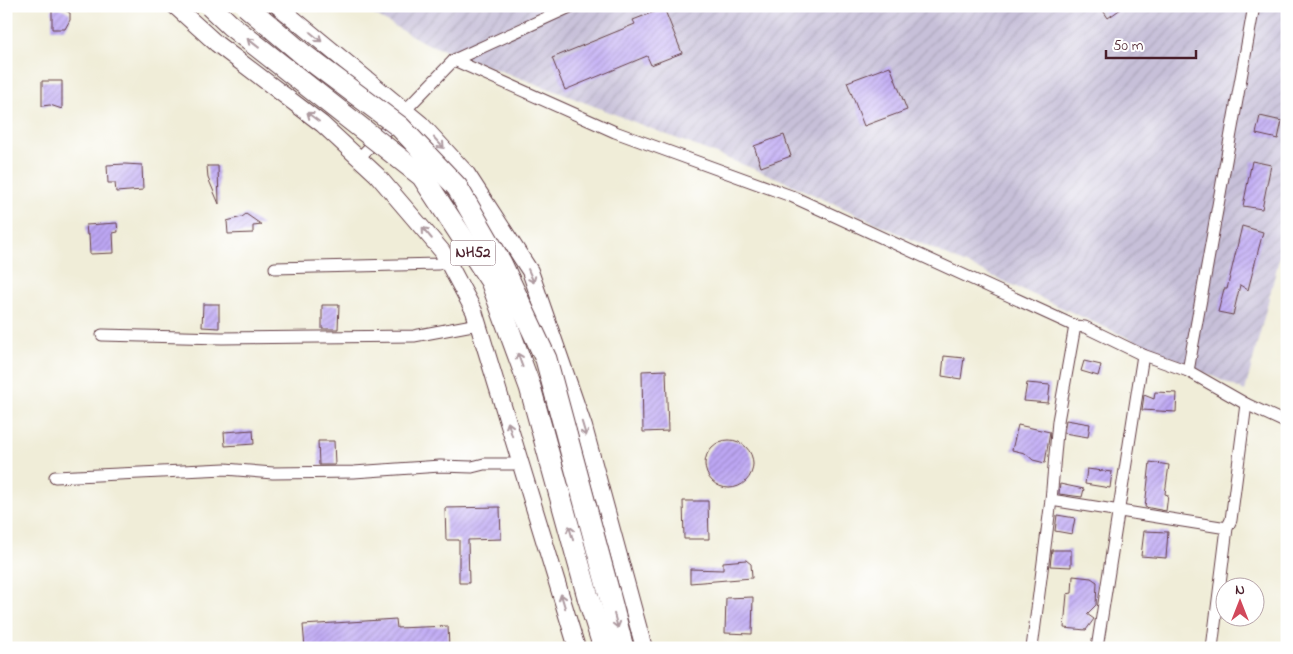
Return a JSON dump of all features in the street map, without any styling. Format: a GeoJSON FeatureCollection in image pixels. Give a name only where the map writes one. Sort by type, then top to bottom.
{"type":"FeatureCollection","features":[{"type":"Feature","properties":{"kind":"highway","name":"NH52"},"geometry":{"type":"LineString","coordinates":[[210,6],[230,25],[422,176],[491,281],[530,387],[598,595],[623,648]]}},
{"type":"Feature","properties":{"kind":"highway","name":"NH52"},"geometry":{"type":"LineString","coordinates":[[246,6],[304,55],[400,127],[457,186],[501,263],[546,359],[598,595],[604,648]]}},
{"type":"Feature","properties":{"kind":"street"},"geometry":{"type":"LineString","coordinates":[[175,6],[217,44],[322,124],[377,175],[442,251],[474,311],[576,646]]}},
{"type":"Feature","properties":{"kind":"street"},"geometry":{"type":"LineString","coordinates":[[278,6],[421,124],[467,174],[530,271],[584,427],[644,648]]}},
{"type":"Feature","properties":{"kind":"street"},"geometry":{"type":"LineString","coordinates":[[359,158],[454,60],[572,6]]}},
{"type":"Feature","properties":{"kind":"street"},"geometry":{"type":"LineString","coordinates":[[1188,371],[1254,6]]}},
{"type":"Feature","properties":{"kind":"street"},"geometry":{"type":"LineString","coordinates":[[454,60],[615,132],[791,196],[1075,326],[1084,327],[1142,355],[1188,371],[1246,404],[1287,423]]}},
{"type":"Feature","properties":{"kind":"street"},"geometry":{"type":"LineString","coordinates":[[275,268],[438,264],[446,260],[448,262]]}},
{"type":"Feature","properties":{"kind":"street"},"geometry":{"type":"LineString","coordinates":[[102,335],[222,338],[414,336],[478,324]]}},
{"type":"Feature","properties":{"kind":"street"},"geometry":{"type":"LineString","coordinates":[[1032,648],[1051,500],[1058,421],[1075,326]]}},
{"type":"Feature","properties":{"kind":"street"},"geometry":{"type":"LineString","coordinates":[[1097,648],[1142,355]]}},
{"type":"Feature","properties":{"kind":"street"},"geometry":{"type":"LineString","coordinates":[[1212,648],[1227,528],[1231,520],[1246,404]]}},
{"type":"Feature","properties":{"kind":"street"},"geometry":{"type":"LineString","coordinates":[[55,477],[225,469],[273,473],[354,472],[440,466],[472,467],[484,464],[521,464]]}},
{"type":"Feature","properties":{"kind":"street"},"geometry":{"type":"LineString","coordinates":[[1051,500],[1227,528]]}},
{"type":"Feature","properties":{"kind":"shaded area"},"geometry":{"type":"Polygon","coordinates":[[[358,6],[1287,6],[1287,228],[1245,391],[777,178],[558,92],[425,43],[358,6]]]}},
{"type":"Feature","properties":{"kind":"building"},"geometry":{"type":"Polygon","coordinates":[[[1100,6],[1125,6],[1108,18],[1100,6]]]}},
{"type":"Feature","properties":{"kind":"building"},"geometry":{"type":"Polygon","coordinates":[[[664,8],[682,53],[651,65],[647,56],[565,90],[552,58],[635,24],[633,20],[664,8]]]}},
{"type":"Feature","properties":{"kind":"building"},"geometry":{"type":"Polygon","coordinates":[[[52,9],[63,9],[70,13],[70,20],[65,29],[52,29],[52,9]]]}},
{"type":"Feature","properties":{"kind":"building"},"geometry":{"type":"Polygon","coordinates":[[[890,66],[907,110],[864,126],[847,82],[890,66]]]}},
{"type":"Feature","properties":{"kind":"building"},"geometry":{"type":"Polygon","coordinates":[[[42,81],[62,81],[62,109],[50,105],[42,106],[42,81]]]}},
{"type":"Feature","properties":{"kind":"building"},"geometry":{"type":"Polygon","coordinates":[[[1260,116],[1282,121],[1278,139],[1256,134],[1260,116]]]}},
{"type":"Feature","properties":{"kind":"building"},"geometry":{"type":"Polygon","coordinates":[[[784,135],[791,156],[761,167],[754,146],[784,135]]]}},
{"type":"Feature","properties":{"kind":"building"},"geometry":{"type":"Polygon","coordinates":[[[1252,161],[1271,165],[1262,209],[1243,206],[1252,161]]]}},
{"type":"Feature","properties":{"kind":"building"},"geometry":{"type":"Polygon","coordinates":[[[107,165],[142,165],[143,190],[116,192],[115,183],[108,183],[107,165]]]}},
{"type":"Feature","properties":{"kind":"building"},"geometry":{"type":"Polygon","coordinates":[[[207,166],[218,166],[219,204],[208,178],[207,166]]]}},
{"type":"Feature","properties":{"kind":"building"},"geometry":{"type":"Polygon","coordinates":[[[246,214],[262,225],[253,226],[253,233],[228,234],[227,221],[246,214]]]}},
{"type":"Feature","properties":{"kind":"building"},"geometry":{"type":"Polygon","coordinates":[[[117,223],[118,232],[113,233],[114,253],[90,254],[89,235],[87,235],[86,225],[117,223]]]}},
{"type":"Feature","properties":{"kind":"building"},"geometry":{"type":"Polygon","coordinates":[[[1242,226],[1263,232],[1248,290],[1240,285],[1233,315],[1218,312],[1224,289],[1227,289],[1242,226]]]}},
{"type":"Feature","properties":{"kind":"building"},"geometry":{"type":"Polygon","coordinates":[[[203,304],[219,304],[219,328],[202,327],[203,304]]]}},
{"type":"Feature","properties":{"kind":"building"},"geometry":{"type":"Polygon","coordinates":[[[322,305],[339,305],[338,329],[322,329],[322,305]]]}},
{"type":"Feature","properties":{"kind":"building"},"geometry":{"type":"Polygon","coordinates":[[[944,356],[964,358],[961,379],[942,376],[944,356]]]}},
{"type":"Feature","properties":{"kind":"building"},"geometry":{"type":"Polygon","coordinates":[[[1084,361],[1101,365],[1098,376],[1081,371],[1084,361]]]}},
{"type":"Feature","properties":{"kind":"building"},"geometry":{"type":"Polygon","coordinates":[[[666,370],[668,431],[643,432],[642,371],[666,370]]]}},
{"type":"Feature","properties":{"kind":"building"},"geometry":{"type":"Polygon","coordinates":[[[1027,383],[1050,385],[1048,403],[1024,401],[1027,383]]]}},
{"type":"Feature","properties":{"kind":"building"},"geometry":{"type":"Polygon","coordinates":[[[1155,392],[1177,393],[1176,412],[1142,410],[1144,395],[1154,399],[1155,392]]]}},
{"type":"Feature","properties":{"kind":"building"},"geometry":{"type":"Polygon","coordinates":[[[1066,420],[1090,424],[1088,437],[1064,433],[1066,420]]]}},
{"type":"Feature","properties":{"kind":"building"},"geometry":{"type":"Polygon","coordinates":[[[1018,425],[1050,432],[1045,463],[1033,460],[1025,453],[1012,450],[1018,425]]]}},
{"type":"Feature","properties":{"kind":"building"},"geometry":{"type":"Polygon","coordinates":[[[253,430],[254,444],[225,446],[224,432],[253,430]]]}},
{"type":"Feature","properties":{"kind":"building"},"geometry":{"type":"Polygon","coordinates":[[[729,440],[738,442],[746,447],[751,455],[753,464],[751,473],[746,481],[738,486],[729,488],[720,486],[712,481],[707,473],[705,464],[707,455],[712,447],[720,442],[729,440]]]}},
{"type":"Feature","properties":{"kind":"building"},"geometry":{"type":"Polygon","coordinates":[[[318,441],[334,441],[335,465],[319,465],[318,441]]]}},
{"type":"Feature","properties":{"kind":"building"},"geometry":{"type":"Polygon","coordinates":[[[1150,462],[1169,465],[1165,494],[1168,495],[1166,511],[1145,507],[1150,462]]]}},
{"type":"Feature","properties":{"kind":"building"},"geometry":{"type":"Polygon","coordinates":[[[1087,469],[1112,472],[1110,488],[1085,484],[1087,469]]]}},
{"type":"Feature","properties":{"kind":"building"},"geometry":{"type":"Polygon","coordinates":[[[1060,484],[1084,489],[1082,497],[1059,494],[1060,484]]]}},
{"type":"Feature","properties":{"kind":"building"},"geometry":{"type":"Polygon","coordinates":[[[683,501],[708,501],[709,539],[684,539],[683,501]]]}},
{"type":"Feature","properties":{"kind":"building"},"geometry":{"type":"Polygon","coordinates":[[[500,507],[501,539],[468,540],[469,583],[459,583],[459,540],[446,540],[445,508],[500,507]]]}},
{"type":"Feature","properties":{"kind":"building"},"geometry":{"type":"Polygon","coordinates":[[[1057,515],[1075,518],[1072,534],[1055,531],[1057,515]]]}},
{"type":"Feature","properties":{"kind":"building"},"geometry":{"type":"Polygon","coordinates":[[[1144,531],[1168,532],[1166,558],[1141,556],[1144,531]]]}},
{"type":"Feature","properties":{"kind":"building"},"geometry":{"type":"Polygon","coordinates":[[[1052,550],[1071,550],[1071,567],[1050,566],[1052,550]]]}},
{"type":"Feature","properties":{"kind":"building"},"geometry":{"type":"Polygon","coordinates":[[[746,560],[751,564],[752,578],[690,583],[690,569],[723,570],[723,562],[746,560]]]}},
{"type":"Feature","properties":{"kind":"building"},"geometry":{"type":"Polygon","coordinates":[[[1073,576],[1091,578],[1097,582],[1096,605],[1087,614],[1094,619],[1086,630],[1064,628],[1067,594],[1072,593],[1073,576]]]}},
{"type":"Feature","properties":{"kind":"building"},"geometry":{"type":"Polygon","coordinates":[[[753,597],[752,634],[725,633],[726,598],[753,597]]]}},
{"type":"Feature","properties":{"kind":"building"},"geometry":{"type":"Polygon","coordinates":[[[396,619],[397,628],[448,626],[449,648],[305,648],[303,625],[396,619]]]}}]}
